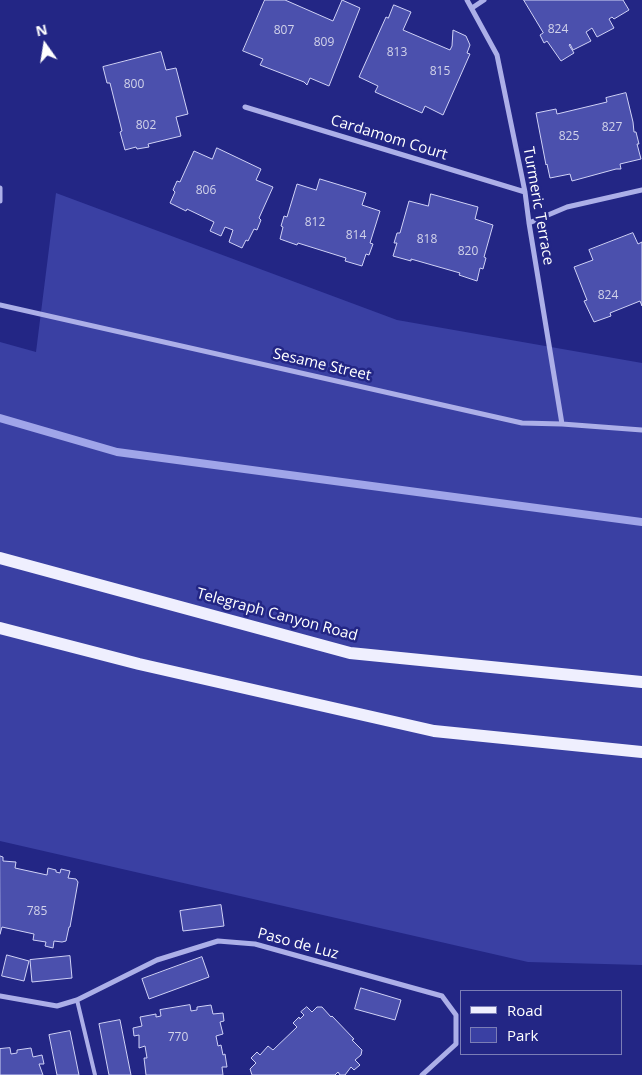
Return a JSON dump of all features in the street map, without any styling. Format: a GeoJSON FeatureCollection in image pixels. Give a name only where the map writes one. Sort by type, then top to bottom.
{"type":"FeatureCollection","features":[{"type":"Feature","properties":{"kind":"main road","name":"Telegraph Canyon Road"},"geometry":{"type":"LineString","coordinates":[[0,558],[350,652],[642,682]]}},
{"type":"Feature","properties":{"kind":"main road"},"geometry":{"type":"LineString","coordinates":[[0,628],[149,666],[434,731],[642,752]]}},
{"type":"Feature","properties":{"kind":"street","name":"Turmeric Terrace"},"geometry":{"type":"LineString","coordinates":[[467,0],[497,54],[525,192],[562,424]]}},
{"type":"Feature","properties":{"kind":"street"},"geometry":{"type":"LineString","coordinates":[[472,8],[484,0]]}},
{"type":"Feature","properties":{"kind":"street","name":"Cardamom Court"},"geometry":{"type":"LineString","coordinates":[[245,107],[525,192]]}},
{"type":"Feature","properties":{"kind":"street"},"geometry":{"type":"LineString","coordinates":[[0,188],[0,201]]}},
{"type":"Feature","properties":{"kind":"street"},"geometry":{"type":"LineString","coordinates":[[529,222],[566,207],[642,190]]}},
{"type":"Feature","properties":{"kind":"street","name":"Sesame Street"},"geometry":{"type":"LineString","coordinates":[[0,305],[522,423],[642,430]]}},
{"type":"Feature","properties":{"kind":"street","name":"Paso de Luz"},"geometry":{"type":"LineString","coordinates":[[0,996],[57,1006],[78,1000],[157,960],[218,941],[255,944],[442,996],[456,1015],[456,1044],[422,1075]]}},
{"type":"Feature","properties":{"kind":"lane"},"geometry":{"type":"LineString","coordinates":[[78,1000],[96,1075]]}},
{"type":"Feature","properties":{"kind":"green space"},"geometry":{"type":"Polygon","coordinates":[[[56,193],[397,320],[642,363],[642,965],[528,962],[0,841],[0,342],[36,352],[56,193]]]}},
{"type":"Feature","properties":{"kind":"building"},"geometry":{"type":"Polygon","coordinates":[[[265,0],[285,0],[333,21],[342,0],[360,8],[329,86],[310,78],[307,85],[304,82],[260,65],[263,59],[243,51],[265,0]]]}},
{"type":"Feature","properties":{"kind":"building"},"geometry":{"type":"Polygon","coordinates":[[[524,0],[623,0],[629,10],[614,19],[612,17],[609,19],[614,28],[597,37],[592,28],[586,32],[591,41],[573,50],[570,44],[574,53],[561,61],[547,41],[544,43],[540,35],[543,33],[524,0]]]}},
{"type":"Feature","properties":{"kind":"building"},"geometry":{"type":"Polygon","coordinates":[[[394,5],[411,12],[403,30],[450,50],[453,30],[466,36],[470,45],[467,53],[470,54],[443,115],[425,106],[422,113],[375,92],[378,86],[359,77],[386,17],[388,18],[394,5]]]}},
{"type":"Feature","properties":{"kind":"building"},"geometry":{"type":"Polygon","coordinates":[[[161,52],[166,70],[176,68],[188,114],[176,117],[181,136],[148,144],[149,147],[137,149],[136,147],[125,150],[110,83],[107,83],[103,67],[161,52]]]}},
{"type":"Feature","properties":{"kind":"building"},"geometry":{"type":"Polygon","coordinates":[[[626,93],[641,159],[620,164],[621,169],[572,181],[570,174],[550,178],[536,113],[556,109],[557,114],[607,102],[606,98],[626,93]]]}},
{"type":"Feature","properties":{"kind":"building"},"geometry":{"type":"Polygon","coordinates":[[[217,148],[261,169],[256,180],[273,187],[259,218],[261,220],[257,230],[254,229],[242,248],[229,242],[233,230],[225,227],[221,236],[210,231],[214,222],[170,203],[177,181],[180,182],[194,151],[212,159],[217,148]]]}},
{"type":"Feature","properties":{"kind":"building"},"geometry":{"type":"Polygon","coordinates":[[[320,179],[366,193],[362,205],[380,211],[370,243],[373,244],[369,255],[366,254],[362,266],[345,261],[346,258],[280,239],[284,216],[287,217],[297,184],[316,190],[320,179]]]}},
{"type":"Feature","properties":{"kind":"building"},"geometry":{"type":"Polygon","coordinates":[[[431,194],[478,207],[475,219],[493,225],[484,257],[486,258],[483,269],[480,268],[477,281],[459,275],[460,273],[411,259],[411,261],[393,256],[397,243],[394,243],[397,233],[400,233],[409,201],[428,206],[431,194]]]}},
{"type":"Feature","properties":{"kind":"building"},"geometry":{"type":"Polygon","coordinates":[[[633,233],[638,244],[642,242],[642,306],[640,301],[610,313],[611,316],[594,322],[584,301],[587,300],[574,267],[593,260],[589,250],[633,233]]]}},
{"type":"Feature","properties":{"kind":"building"},"geometry":{"type":"Polygon","coordinates":[[[0,856],[3,857],[3,861],[16,862],[15,868],[47,875],[48,868],[60,873],[61,869],[70,871],[68,878],[76,879],[78,882],[66,941],[54,941],[53,948],[45,946],[46,942],[33,940],[34,934],[2,927],[0,934],[0,856]]]}},
{"type":"Feature","properties":{"kind":"building"},"geometry":{"type":"Polygon","coordinates":[[[221,905],[224,926],[183,931],[180,911],[221,905]]]}},
{"type":"Feature","properties":{"kind":"building"},"geometry":{"type":"Polygon","coordinates":[[[7,955],[29,961],[24,981],[2,976],[7,955]]]}},
{"type":"Feature","properties":{"kind":"building"},"geometry":{"type":"Polygon","coordinates":[[[70,956],[72,978],[32,982],[30,960],[70,956]]]}},
{"type":"Feature","properties":{"kind":"building"},"geometry":{"type":"Polygon","coordinates":[[[202,957],[209,977],[149,999],[142,979],[202,957]]]}},
{"type":"Feature","properties":{"kind":"building"},"geometry":{"type":"Polygon","coordinates":[[[361,988],[401,1000],[395,1020],[355,1009],[361,988]]]}},
{"type":"Feature","properties":{"kind":"building"},"geometry":{"type":"Polygon","coordinates":[[[190,1005],[191,1011],[197,1010],[197,1007],[211,1005],[213,1014],[223,1013],[224,1021],[220,1022],[223,1034],[216,1036],[218,1046],[221,1045],[223,1055],[225,1054],[227,1067],[222,1067],[223,1075],[146,1075],[144,1058],[147,1058],[145,1046],[139,1048],[139,1035],[134,1036],[133,1028],[142,1026],[140,1017],[156,1014],[156,1017],[161,1016],[160,1010],[190,1005]]]}},
{"type":"Feature","properties":{"kind":"building"},"geometry":{"type":"Polygon","coordinates":[[[307,1007],[312,1012],[317,1007],[322,1007],[354,1039],[352,1040],[362,1050],[361,1055],[355,1060],[360,1065],[354,1070],[351,1067],[345,1075],[340,1075],[338,1072],[335,1075],[252,1075],[250,1069],[256,1063],[251,1058],[257,1052],[260,1055],[268,1046],[273,1050],[297,1027],[293,1023],[304,1015],[301,1012],[307,1007]]]}},
{"type":"Feature","properties":{"kind":"building"},"geometry":{"type":"Polygon","coordinates":[[[120,1020],[131,1075],[109,1075],[99,1024],[120,1020]]]}},
{"type":"Feature","properties":{"kind":"building"},"geometry":{"type":"Polygon","coordinates":[[[70,1031],[79,1075],[57,1075],[49,1035],[70,1031]]]}},
{"type":"Feature","properties":{"kind":"building"},"geometry":{"type":"Polygon","coordinates":[[[10,1048],[11,1054],[17,1053],[17,1050],[31,1048],[33,1057],[42,1055],[44,1064],[39,1064],[43,1075],[0,1075],[0,1049],[10,1048]]]}},
{"type":"Feature","properties":{"kind":"waterway"},"geometry":{"type":"LineString","coordinates":[[0,418],[117,452],[642,522]]}}]}
